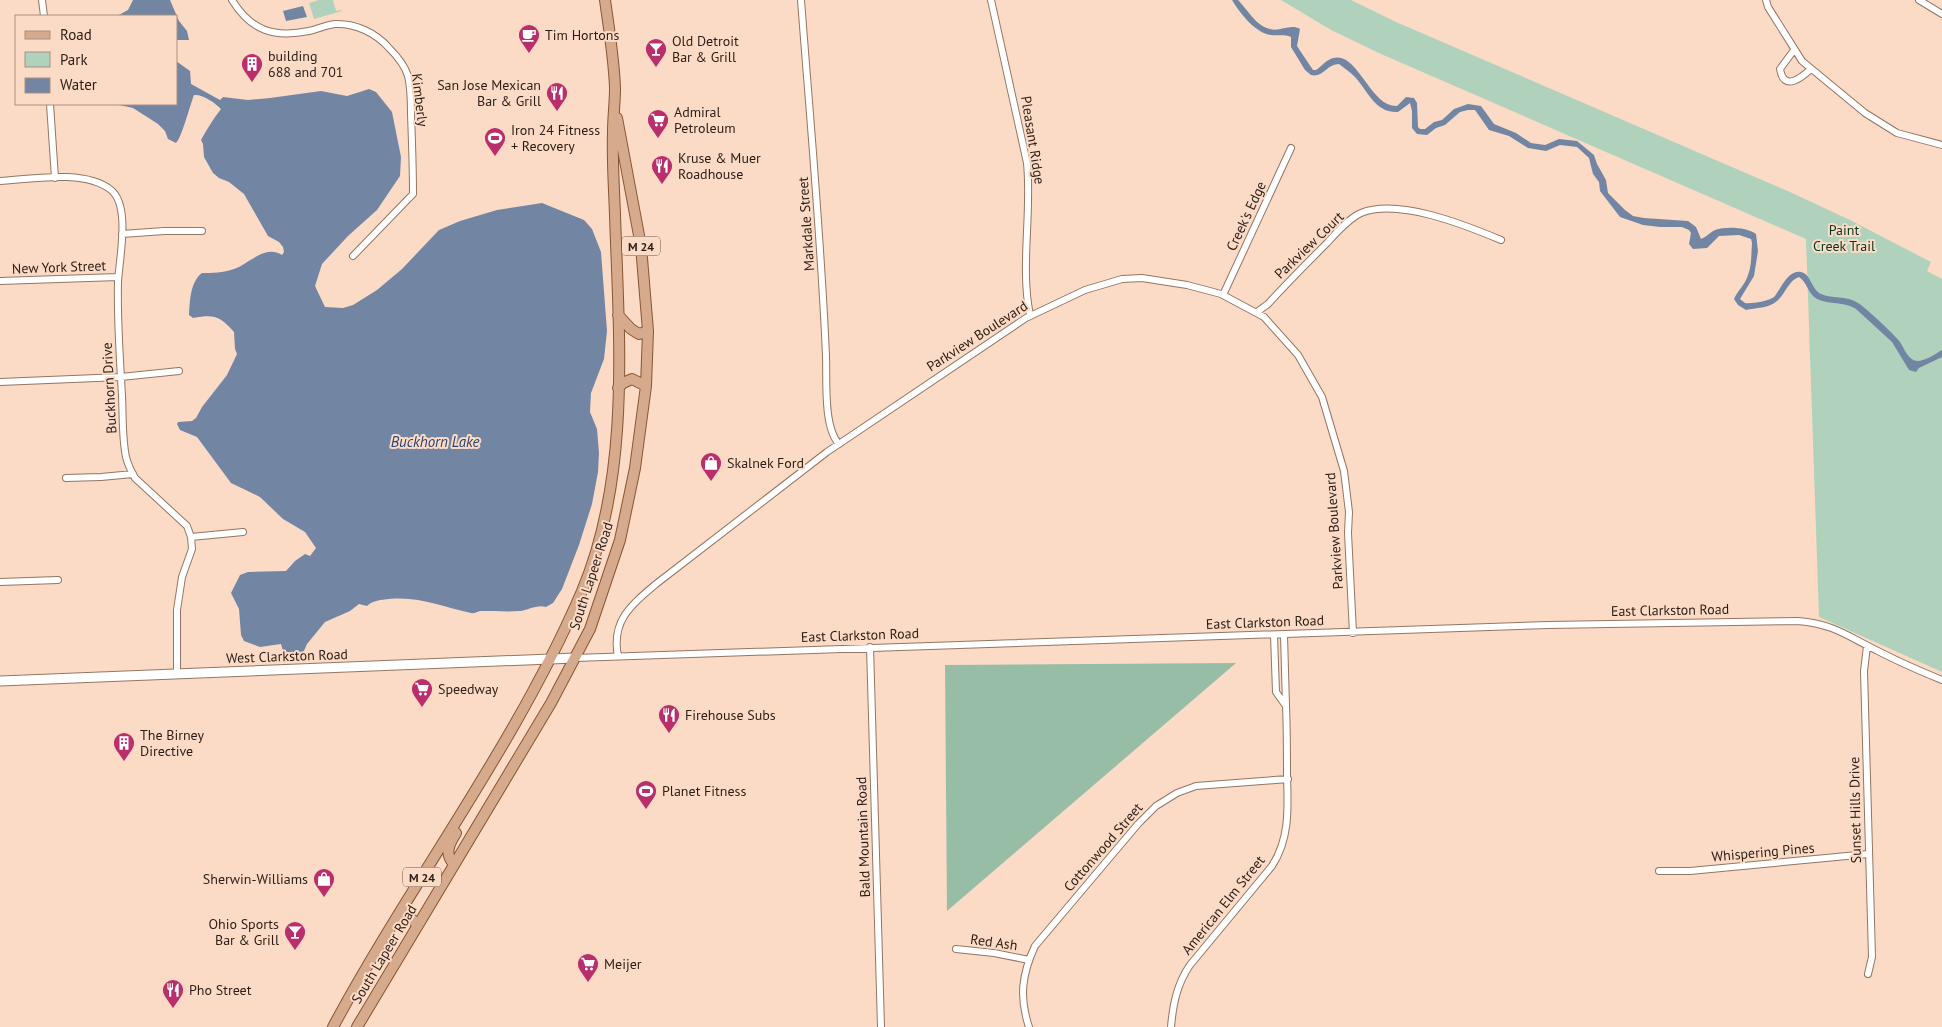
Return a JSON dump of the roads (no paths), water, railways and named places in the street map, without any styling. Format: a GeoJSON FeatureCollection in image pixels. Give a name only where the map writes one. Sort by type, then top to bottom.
{"type":"FeatureCollection","features":[{"type":"Feature","properties":{"kind":"main road","name":"South Lapeer Road"},"geometry":{"type":"LineString","coordinates":[[333,1027],[372,959],[496,755],[549,659],[582,589],[602,529],[609,499],[618,414],[618,315],[612,129],[615,86],[606,0]]}},
{"type":"Feature","properties":{"kind":"main road","name":"South Lapeer Road"},"geometry":{"type":"LineString","coordinates":[[357,1027],[521,755],[575,658],[590,629],[620,540],[635,468],[646,386],[648,331],[641,246],[615,107]]}},
{"type":"Feature","properties":{"kind":"main road"},"geometry":{"type":"LineString","coordinates":[[618,315],[630,329],[639,334],[648,331]]}},
{"type":"Feature","properties":{"kind":"main road"},"geometry":{"type":"LineString","coordinates":[[618,388],[632,379],[646,386]]}},
{"type":"Feature","properties":{"kind":"main road","name":"West Clarkston Road"},"geometry":{"type":"LineString","coordinates":[[0,681],[575,658]]}},
{"type":"Feature","properties":{"kind":"main road"},"geometry":{"type":"LineString","coordinates":[[454,864],[449,859],[448,847],[493,771],[496,755]]}},
{"type":"Feature","properties":{"kind":"main road"},"geometry":{"type":"LineString","coordinates":[[402,910],[418,925]]}},
{"type":"Feature","properties":{"kind":"street"},"geometry":{"type":"LineString","coordinates":[[42,0],[44,15]]}},
{"type":"Feature","properties":{"kind":"street","name":"Kimberly"},"geometry":{"type":"LineString","coordinates":[[232,0],[248,20],[262,30],[281,35],[294,34],[333,24],[346,24],[366,31],[382,41],[396,56],[408,75],[413,194],[353,256]]}},
{"type":"Feature","properties":{"kind":"street","name":"Markdale Street"},"geometry":{"type":"LineString","coordinates":[[801,0],[822,273],[830,427],[834,439],[839,444]]}},
{"type":"Feature","properties":{"kind":"street","name":"Pleasant Ridge"},"geometry":{"type":"LineString","coordinates":[[991,0],[1027,163],[1029,183],[1026,291],[1030,316]]}},
{"type":"Feature","properties":{"kind":"street"},"geometry":{"type":"LineString","coordinates":[[1766,0],[1768,7],[1794,50],[1811,69],[1865,113],[1897,133],[1942,145]]}},
{"type":"Feature","properties":{"kind":"street"},"geometry":{"type":"LineString","coordinates":[[1919,0],[1942,14]]}},
{"type":"Feature","properties":{"kind":"street"},"geometry":{"type":"LineString","coordinates":[[1794,50],[1780,69],[1781,75],[1785,80],[1791,82],[1798,80],[1811,69]]}},
{"type":"Feature","properties":{"kind":"street"},"geometry":{"type":"LineString","coordinates":[[50,105],[55,178]]}},
{"type":"Feature","properties":{"kind":"street","name":"Creek's Edge"},"geometry":{"type":"LineString","coordinates":[[1223,295],[1291,148]]}},
{"type":"Feature","properties":{"kind":"street","name":"Buckhorn Drive"},"geometry":{"type":"LineString","coordinates":[[0,180],[83,178],[112,190],[117,198],[122,215],[118,277],[126,455],[133,474],[146,489],[187,526],[191,537]]}},
{"type":"Feature","properties":{"kind":"street","name":"Parkview Court"},"geometry":{"type":"LineString","coordinates":[[1257,312],[1268,304],[1344,226],[1360,214],[1381,209],[1433,215],[1501,240]]}},
{"type":"Feature","properties":{"kind":"street"},"geometry":{"type":"LineString","coordinates":[[122,234],[202,231]]}},
{"type":"Feature","properties":{"kind":"street","name":"New York Street"},"geometry":{"type":"LineString","coordinates":[[0,281],[118,277]]}},
{"type":"Feature","properties":{"kind":"street","name":"Parkview Boulevard"},"geometry":{"type":"LineString","coordinates":[[618,656],[617,631],[630,606],[839,444],[943,372],[1030,316],[1085,290],[1122,279],[1142,278],[1163,280],[1223,295],[1257,312],[1298,355],[1322,397],[1341,460],[1348,512],[1353,632]]}},
{"type":"Feature","properties":{"kind":"street"},"geometry":{"type":"LineString","coordinates":[[0,382],[121,377],[179,371]]}},
{"type":"Feature","properties":{"kind":"street"},"geometry":{"type":"LineString","coordinates":[[66,478],[133,474]]}},
{"type":"Feature","properties":{"kind":"street"},"geometry":{"type":"LineString","coordinates":[[177,674],[177,610],[182,577],[192,549],[191,537],[243,532]]}},
{"type":"Feature","properties":{"kind":"street"},"geometry":{"type":"LineString","coordinates":[[0,582],[58,580]]}},
{"type":"Feature","properties":{"kind":"street","name":"East Clarkston Road"},"geometry":{"type":"LineString","coordinates":[[575,658],[1548,625],[1798,620],[1824,624],[1840,630],[1867,646],[1942,680]]}},
{"type":"Feature","properties":{"kind":"street","name":"American Elm Street"},"geometry":{"type":"LineString","coordinates":[[1171,1027],[1174,999],[1180,979],[1279,856],[1285,839],[1289,810],[1284,634]]}},
{"type":"Feature","properties":{"kind":"street","name":"American Elm Street"},"geometry":{"type":"LineString","coordinates":[[1274,635],[1276,692],[1286,706]]}},
{"type":"Feature","properties":{"kind":"street","name":"Sunset Hills Drive"},"geometry":{"type":"LineString","coordinates":[[1867,646],[1864,671],[1872,957],[1868,974]]}},
{"type":"Feature","properties":{"kind":"street","name":"Bald Mountain Road"},"geometry":{"type":"LineString","coordinates":[[870,647],[881,1027]]}},
{"type":"Feature","properties":{"kind":"street","name":"Cottonwood Street"},"geometry":{"type":"LineString","coordinates":[[1029,1027],[1024,1011],[1023,991],[1029,960],[1035,946],[1138,824],[1156,806],[1177,793],[1196,786],[1288,779]]}},
{"type":"Feature","properties":{"kind":"street","name":"Whispering Pines"},"geometry":{"type":"LineString","coordinates":[[1659,871],[1690,871],[1868,854]]}},
{"type":"Feature","properties":{"kind":"street","name":"Red Ash"},"geometry":{"type":"LineString","coordinates":[[956,949],[994,953],[1029,960]]}},
{"type":"Feature","properties":{"kind":"water"},"geometry":{"type":"Polygon","coordinates":[[[133,0],[170,0],[176,15],[119,15],[128,10],[133,0]]]}},
{"type":"Feature","properties":{"kind":"water"},"geometry":{"type":"Polygon","coordinates":[[[1232,0],[1238,0],[1256,21],[1265,27],[1274,30],[1293,27],[1300,29],[1297,46],[1313,70],[1316,70],[1333,58],[1342,58],[1357,70],[1379,98],[1388,104],[1397,106],[1406,97],[1414,98],[1417,103],[1418,127],[1420,129],[1425,129],[1434,122],[1442,120],[1454,109],[1468,104],[1481,106],[1494,124],[1516,133],[1531,143],[1545,145],[1559,139],[1577,141],[1594,155],[1606,180],[1608,193],[1633,216],[1688,221],[1696,227],[1701,239],[1715,230],[1725,228],[1742,229],[1756,234],[1758,251],[1754,276],[1740,299],[1745,303],[1760,302],[1774,297],[1789,276],[1796,272],[1801,272],[1807,276],[1815,289],[1821,294],[1849,299],[1862,306],[1900,342],[1914,360],[1924,360],[1942,350],[1942,357],[1919,368],[1916,372],[1909,370],[1892,342],[1856,309],[1847,305],[1817,299],[1799,277],[1792,281],[1774,303],[1746,310],[1738,305],[1734,299],[1745,282],[1749,271],[1751,239],[1739,235],[1719,236],[1707,248],[1693,249],[1689,244],[1691,233],[1689,230],[1682,227],[1643,225],[1620,217],[1600,191],[1599,182],[1593,174],[1589,158],[1577,147],[1560,145],[1546,151],[1528,148],[1509,136],[1489,130],[1475,110],[1460,112],[1445,125],[1436,128],[1427,135],[1417,134],[1412,128],[1410,103],[1398,112],[1383,109],[1372,100],[1354,76],[1339,64],[1331,66],[1319,75],[1311,75],[1305,70],[1291,47],[1291,37],[1271,35],[1259,31],[1232,0]]]}},
{"type":"Feature","properties":{"kind":"water"},"geometry":{"type":"Polygon","coordinates":[[[303,6],[307,17],[286,21],[283,11],[303,6]]]}},
{"type":"Feature","properties":{"kind":"water"},"geometry":{"type":"Polygon","coordinates":[[[178,19],[187,31],[189,40],[178,40],[178,19]]]}},
{"type":"Feature","properties":{"kind":"water","name":"Buckhorn Lake"},"geometry":{"type":"Polygon","coordinates":[[[178,62],[190,71],[191,84],[220,100],[223,97],[248,100],[321,91],[347,96],[369,89],[376,92],[392,112],[401,157],[400,176],[377,210],[348,236],[322,264],[315,286],[325,307],[343,308],[353,305],[377,290],[402,269],[439,230],[460,221],[497,210],[542,203],[584,220],[592,229],[601,252],[607,331],[604,359],[591,393],[590,412],[597,429],[598,472],[592,504],[579,545],[562,589],[553,603],[546,607],[536,607],[520,611],[482,611],[473,613],[411,599],[400,598],[374,601],[367,606],[359,604],[350,611],[325,622],[307,644],[303,653],[284,654],[281,644],[260,647],[244,641],[241,635],[239,609],[231,593],[240,575],[248,572],[286,571],[305,554],[310,556],[316,548],[305,532],[283,519],[260,497],[231,483],[197,437],[180,430],[177,424],[178,422],[192,421],[196,418],[202,407],[227,375],[237,354],[234,332],[225,322],[212,316],[193,318],[189,315],[191,292],[195,281],[202,273],[218,273],[240,267],[263,253],[276,252],[282,255],[284,252],[283,247],[279,242],[268,236],[244,194],[229,182],[213,173],[204,157],[201,140],[221,109],[205,97],[194,95],[176,143],[168,139],[165,131],[158,124],[133,108],[120,105],[178,105],[178,62]]]}},
{"type":"Feature","properties":{"kind":"place","name":"Tim Hortons"},"geometry":{"type":"Point","coordinates":[529,54]}},
{"type":"Feature","properties":{"kind":"place","name":"Old Detroit Bar & Grill"},"geometry":{"type":"Point","coordinates":[656,68]}},
{"type":"Feature","properties":{"kind":"place","name":"building 688 and 701"},"geometry":{"type":"Point","coordinates":[252,83]}},
{"type":"Feature","properties":{"kind":"place","name":"San Jose Mexican Bar & Grill"},"geometry":{"type":"Point","coordinates":[557,112]}},
{"type":"Feature","properties":{"kind":"place","name":"Admiral Petroleum"},"geometry":{"type":"Point","coordinates":[658,139]}},
{"type":"Feature","properties":{"kind":"place","name":"Iron 24 Fitness + Recovery"},"geometry":{"type":"Point","coordinates":[495,157]}},
{"type":"Feature","properties":{"kind":"place","name":"Kruse & Muer Roadhouse"},"geometry":{"type":"Point","coordinates":[662,185]}},
{"type":"Feature","properties":{"kind":"place","name":"Skalnek Ford"},"geometry":{"type":"Point","coordinates":[711,482]}},
{"type":"Feature","properties":{"kind":"place","name":"Speedway"},"geometry":{"type":"Point","coordinates":[422,708]}},
{"type":"Feature","properties":{"kind":"place","name":"Firehouse Subs"},"geometry":{"type":"Point","coordinates":[669,734]}},
{"type":"Feature","properties":{"kind":"place","name":"The Birney Directive"},"geometry":{"type":"Point","coordinates":[124,762]}},
{"type":"Feature","properties":{"kind":"place","name":"Planet Fitness"},"geometry":{"type":"Point","coordinates":[646,810]}},
{"type":"Feature","properties":{"kind":"place","name":"Sherwin-Williams"},"geometry":{"type":"Point","coordinates":[324,898]}},
{"type":"Feature","properties":{"kind":"place","name":"Ohio Sports Bar & Grill"},"geometry":{"type":"Point","coordinates":[295,951]}},
{"type":"Feature","properties":{"kind":"place","name":"Meijer"},"geometry":{"type":"Point","coordinates":[588,983]}},
{"type":"Feature","properties":{"kind":"place","name":"Pho Street"},"geometry":{"type":"Point","coordinates":[173,1009]}},
{"type":"Feature","properties":{"kind":"park label","name":"Paint Creek Trail"},"geometry":{"type":"Point","coordinates":[1844,238]}}]}
